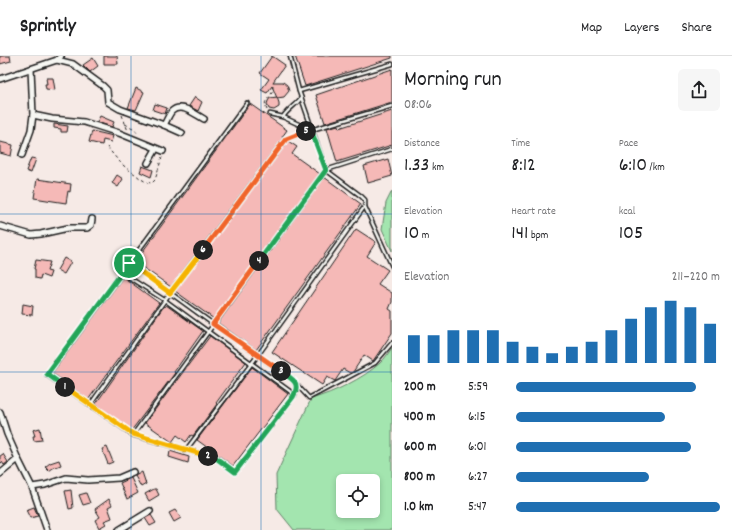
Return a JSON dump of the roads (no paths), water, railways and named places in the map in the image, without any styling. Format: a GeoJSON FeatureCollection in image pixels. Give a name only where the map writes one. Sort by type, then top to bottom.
{"type":"FeatureCollection","features":[{"type":"Feature","properties":{"kind":"street"},"geometry":{"type":"LineString","coordinates":[[0,79],[57,60],[61,56]]}},
{"type":"Feature","properties":{"kind":"street"},"geometry":{"type":"LineString","coordinates":[[57,60],[79,67],[104,86],[107,90],[109,104],[164,125],[182,134]]}},
{"type":"Feature","properties":{"kind":"street"},"geometry":{"type":"LineString","coordinates":[[22,155],[32,130],[32,69]]}},
{"type":"Feature","properties":{"kind":"street"},"geometry":{"type":"LineString","coordinates":[[164,125],[170,113],[176,108],[186,109],[204,119]]}},
{"type":"Feature","properties":{"kind":"street"},"geometry":{"type":"LineString","coordinates":[[33,115],[52,119],[84,122],[163,151]]}},
{"type":"Feature","properties":{"kind":"street"},"geometry":{"type":"LineString","coordinates":[[148,163],[156,148]]}},
{"type":"Feature","properties":{"kind":"street"},"geometry":{"type":"LineString","coordinates":[[0,226],[31,235],[68,228],[87,228],[91,225],[92,219]]}},
{"type":"Feature","properties":{"kind":"street"},"geometry":{"type":"LineString","coordinates":[[0,412],[7,434],[32,487],[47,530]]}},
{"type":"Feature","properties":{"kind":"street"},"geometry":{"type":"LineString","coordinates":[[0,474],[18,459]]}},
{"type":"Feature","properties":{"kind":"street"},"geometry":{"type":"LineString","coordinates":[[32,487],[45,485],[66,478],[88,480],[119,478],[133,472]]}},
{"type":"Feature","properties":{"kind":"street"},"geometry":{"type":"LineString","coordinates":[[120,530],[150,511]]}},
{"type":"Feature","properties":{"kind":"lane"},"geometry":{"type":"LineString","coordinates":[[290,56],[311,130],[326,170],[365,200],[365,206],[392,266]]}},
{"type":"Feature","properties":{"kind":"lane"},"geometry":{"type":"LineString","coordinates":[[299,91],[392,64]]}},
{"type":"Feature","properties":{"kind":"lane"},"geometry":{"type":"LineString","coordinates":[[283,117],[297,104],[301,98]]}},
{"type":"Feature","properties":{"kind":"lane"},"geometry":{"type":"LineString","coordinates":[[247,102],[47,374],[133,434],[216,458],[235,472],[297,390],[297,385]]}},
{"type":"Feature","properties":{"kind":"lane"},"geometry":{"type":"LineString","coordinates":[[90,405],[166,301],[170,293],[286,139],[392,106]]}},
{"type":"Feature","properties":{"kind":"lane"},"geometry":{"type":"LineString","coordinates":[[270,114],[283,117],[311,130]]}},
{"type":"Feature","properties":{"kind":"lane"},"geometry":{"type":"LineString","coordinates":[[133,434],[326,170],[392,149]]}},
{"type":"Feature","properties":{"kind":"lane"},"geometry":{"type":"LineString","coordinates":[[186,450],[258,355],[365,206]]}},
{"type":"Feature","properties":{"kind":"lane"},"geometry":{"type":"LineString","coordinates":[[129,263],[293,380],[309,398],[376,363],[392,343]]}},
{"type":"Feature","properties":{"kind":"lane"},"geometry":{"type":"LineString","coordinates":[[122,273],[209,331],[294,394]]}}]}
